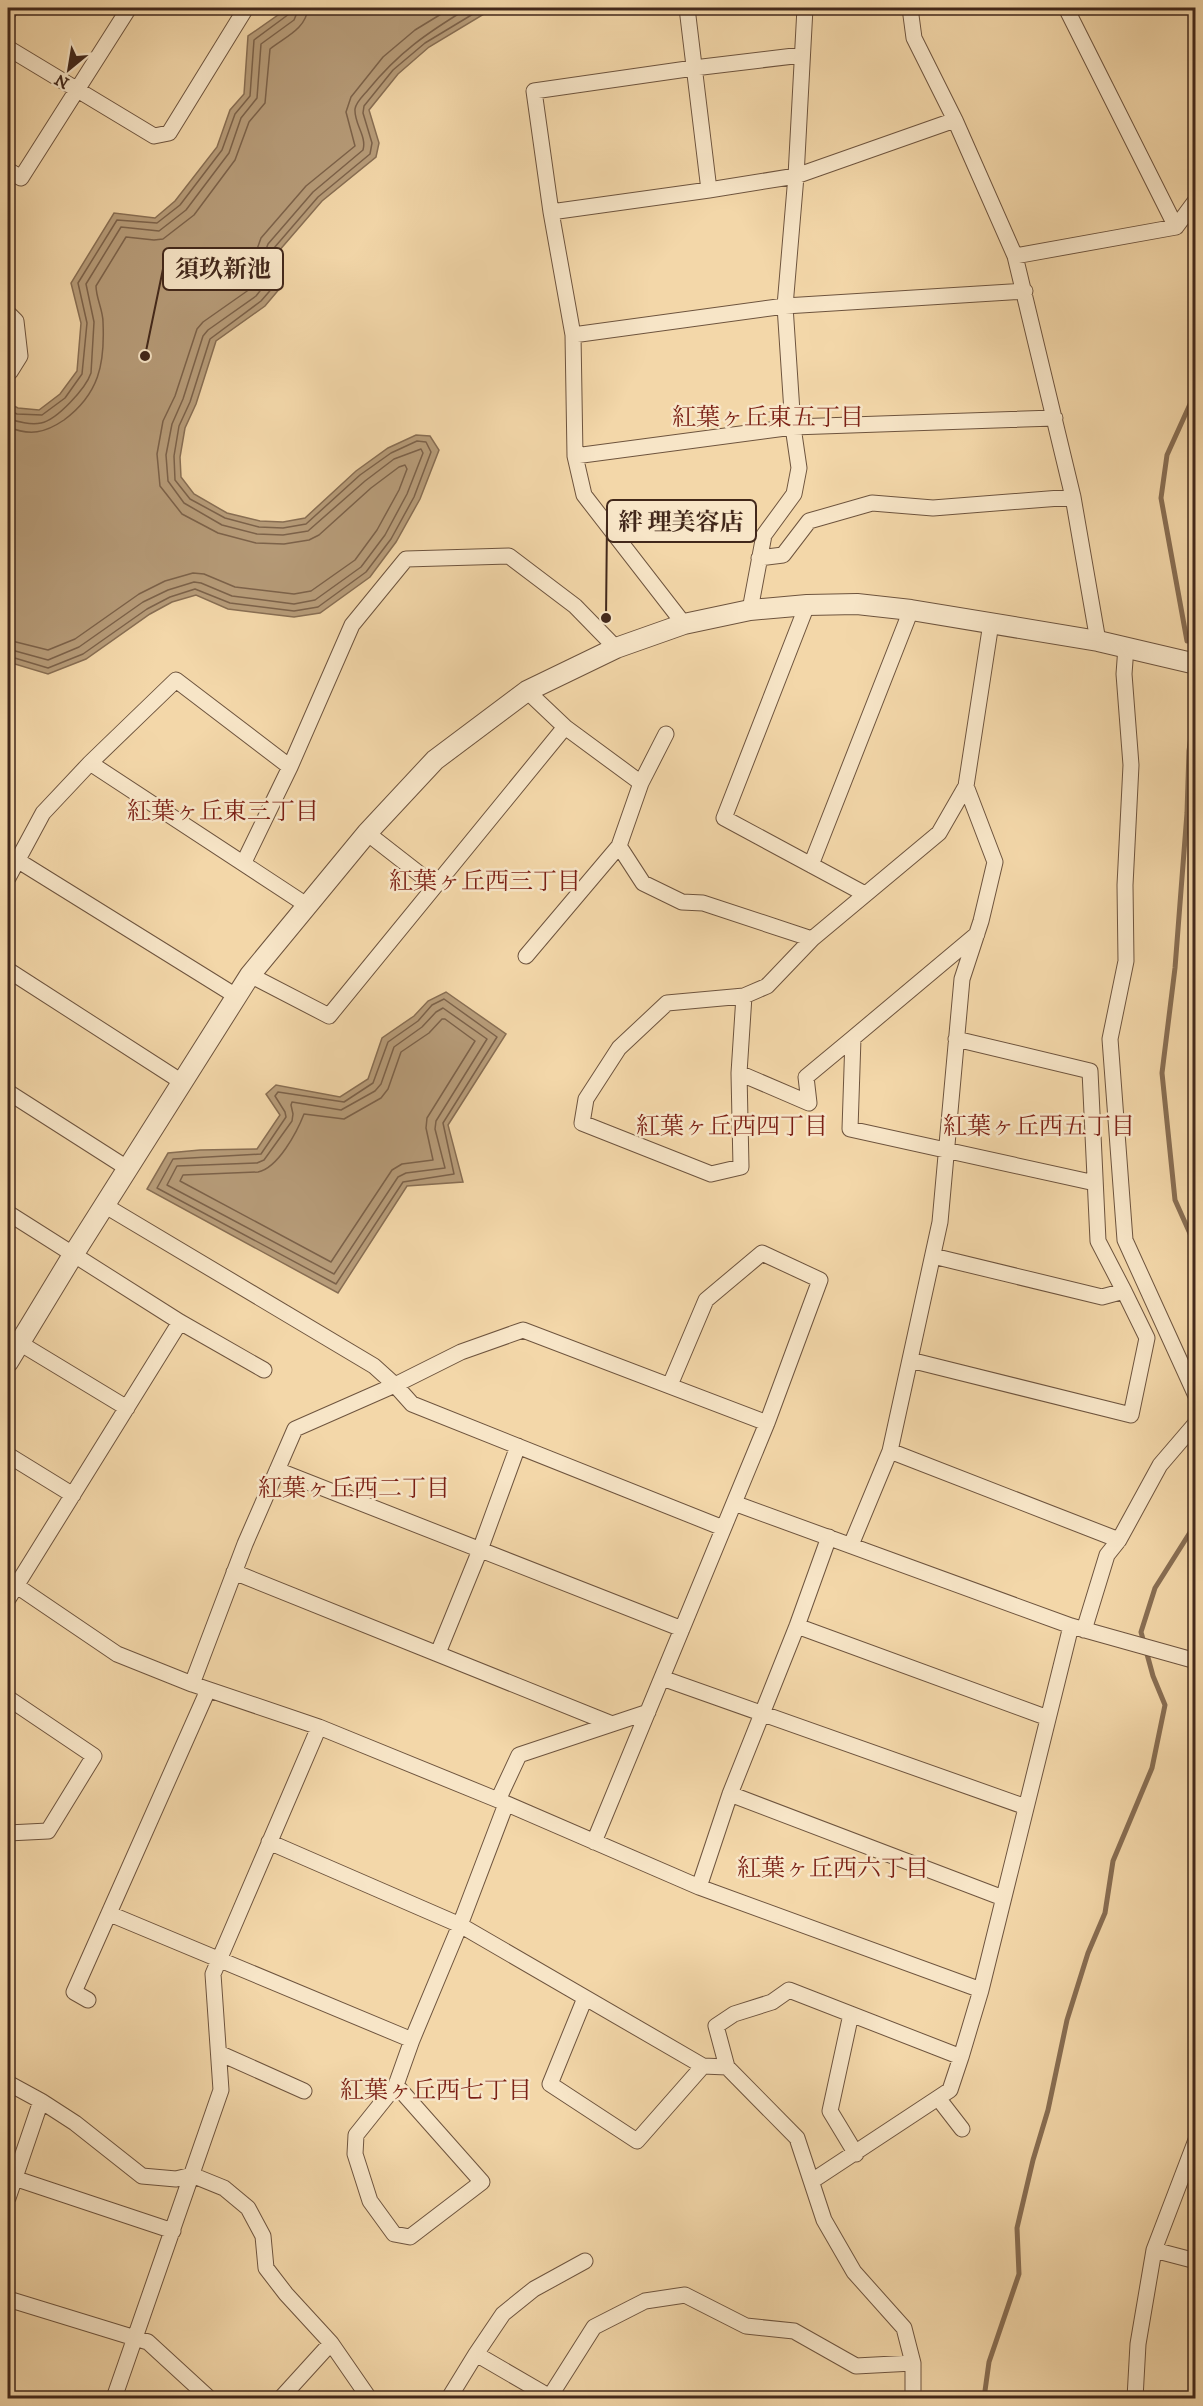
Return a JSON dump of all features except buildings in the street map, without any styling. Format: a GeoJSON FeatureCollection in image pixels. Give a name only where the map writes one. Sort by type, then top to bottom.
{"type":"FeatureCollection","features":[{"type":"Feature","properties":{"kind":"street"},"geometry":{"type":"LineString","coordinates":[[8,13],[11,8]]}},
{"type":"Feature","properties":{"kind":"street"},"geometry":{"type":"LineString","coordinates":[[8,170],[21,178],[129,8]]}},
{"type":"Feature","properties":{"kind":"street"},"geometry":{"type":"LineString","coordinates":[[8,48],[154,136],[169,133],[246,8]]}},
{"type":"Feature","properties":{"kind":"street"},"geometry":{"type":"LineString","coordinates":[[687,8],[709,190]]}},
{"type":"Feature","properties":{"kind":"street"},"geometry":{"type":"LineString","coordinates":[[750,610],[764,535],[794,494],[799,468],[793,427],[785,306],[796,176],[805,8]]}},
{"type":"Feature","properties":{"kind":"street"},"geometry":{"type":"LineString","coordinates":[[910,8],[914,38],[955,120],[1015,256],[1073,497],[1098,641]]}},
{"type":"Feature","properties":{"kind":"street"},"geometry":{"type":"LineString","coordinates":[[1066,8],[1176,227]]}},
{"type":"Feature","properties":{"kind":"street"},"geometry":{"type":"LineString","coordinates":[[684,624],[584,495],[575,456],[573,335],[551,212],[534,91],[802,55]]}},
{"type":"Feature","properties":{"kind":"street"},"geometry":{"type":"LineString","coordinates":[[551,212],[796,176],[955,120]]}},
{"type":"Feature","properties":{"kind":"street"},"geometry":{"type":"LineString","coordinates":[[1015,256],[1176,227],[1196,200]]}},
{"type":"Feature","properties":{"kind":"street"},"geometry":{"type":"LineString","coordinates":[[573,335],[785,306],[1025,291]]}},
{"type":"Feature","properties":{"kind":"street"},"geometry":{"type":"LineString","coordinates":[[8,313],[16,321],[20,356],[10,372]]}},
{"type":"Feature","properties":{"kind":"street"},"geometry":{"type":"LineString","coordinates":[[575,456],[793,427],[1055,418]]}},
{"type":"Feature","properties":{"kind":"street"},"geometry":{"type":"LineString","coordinates":[[759,558],[783,555],[809,521],[872,503],[933,508],[1073,497]]}},
{"type":"Feature","properties":{"kind":"street"},"geometry":{"type":"LineString","coordinates":[[244,862],[290,767],[352,625],[406,559],[508,556],[575,606],[616,648]]}},
{"type":"Feature","properties":{"kind":"street"},"geometry":{"type":"LineString","coordinates":[[8,1362],[13,1340],[73,1255],[250,975],[367,833],[435,760],[527,691],[616,648],[684,624],[750,610],[807,605],[857,604],[911,610],[1098,641],[1196,664]]}},
{"type":"Feature","properties":{"kind":"street"},"geometry":{"type":"LineString","coordinates":[[807,605],[724,818],[865,894]]}},
{"type":"Feature","properties":{"kind":"street"},"geometry":{"type":"LineString","coordinates":[[811,865],[911,610]]}},
{"type":"Feature","properties":{"kind":"street"},"geometry":{"type":"LineString","coordinates":[[744,996],[739,1073],[741,1167],[711,1174],[582,1123],[586,1099],[619,1048],[667,1003],[744,996],[767,986],[812,939],[939,833],[966,786],[991,623]]}},
{"type":"Feature","properties":{"kind":"street"},"geometry":{"type":"LineString","coordinates":[[1126,647],[1124,674],[1131,765],[1125,885],[1126,961],[1110,1039],[1125,1240],[1196,1396]]}},
{"type":"Feature","properties":{"kind":"street"},"geometry":{"type":"LineString","coordinates":[[8,878],[12,859],[43,813],[90,763],[176,680],[290,767]]}},
{"type":"Feature","properties":{"kind":"street"},"geometry":{"type":"LineString","coordinates":[[527,691],[565,727],[641,783]]}},
{"type":"Feature","properties":{"kind":"street"},"geometry":{"type":"LineString","coordinates":[[250,975],[329,1016],[565,727]]}},
{"type":"Feature","properties":{"kind":"street"},"geometry":{"type":"LineString","coordinates":[[526,956],[618,846],[641,783],[666,734]]}},
{"type":"Feature","properties":{"kind":"street"},"geometry":{"type":"LineString","coordinates":[[90,763],[308,906]]}},
{"type":"Feature","properties":{"kind":"street"},"geometry":{"type":"LineString","coordinates":[[851,1545],[890,1451],[933,1256],[940,1222],[962,979],[977,933],[995,862],[966,786]]}},
{"type":"Feature","properties":{"kind":"street"},"geometry":{"type":"LineString","coordinates":[[367,833],[435,886]]}},
{"type":"Feature","properties":{"kind":"street"},"geometry":{"type":"LineString","coordinates":[[618,846],[643,883],[682,902],[703,903],[812,939]]}},
{"type":"Feature","properties":{"kind":"street"},"geometry":{"type":"LineString","coordinates":[[12,859],[236,996]]}},
{"type":"Feature","properties":{"kind":"street"},"geometry":{"type":"LineString","coordinates":[[739,1073],[809,1103],[806,1077],[977,933]]}},
{"type":"Feature","properties":{"kind":"street"},"geometry":{"type":"LineString","coordinates":[[8,970],[182,1082]]}},
{"type":"Feature","properties":{"kind":"street"},"geometry":{"type":"LineString","coordinates":[[853,1038],[850,1129],[1095,1183]]}},
{"type":"Feature","properties":{"kind":"street"},"geometry":{"type":"LineString","coordinates":[[910,1360],[1131,1415],[1147,1338],[1098,1241],[1090,1071],[956,1040]]}},
{"type":"Feature","properties":{"kind":"street"},"geometry":{"type":"LineString","coordinates":[[8,1092],[127,1168]]}},
{"type":"Feature","properties":{"kind":"street"},"geometry":{"type":"LineString","coordinates":[[104,1205],[374,1366],[412,1404],[723,1528]]}},
{"type":"Feature","properties":{"kind":"street"},"geometry":{"type":"LineString","coordinates":[[8,1213],[180,1322],[264,1370]]}},
{"type":"Feature","properties":{"kind":"street"},"geometry":{"type":"LineString","coordinates":[[594,1842],[767,1423],[820,1280],[762,1253],[706,1300],[670,1385]]}},
{"type":"Feature","properties":{"kind":"street"},"geometry":{"type":"LineString","coordinates":[[933,1256],[1102,1297],[1124,1291]]}},
{"type":"Feature","properties":{"kind":"street"},"geometry":{"type":"LineString","coordinates":[[8,1599],[12,1583],[73,1495],[180,1322]]}},
{"type":"Feature","properties":{"kind":"street"},"geometry":{"type":"LineString","coordinates":[[192,1684],[234,1572],[295,1430],[461,1352],[523,1330],[767,1423]]}},
{"type":"Feature","properties":{"kind":"street"},"geometry":{"type":"LineString","coordinates":[[13,1340],[127,1408]]}},
{"type":"Feature","properties":{"kind":"street"},"geometry":{"type":"LineString","coordinates":[[812,2181],[950,2090],[981,1990],[1048,1718],[1077,1628],[1107,1555],[1119,1540],[1160,1465],[1196,1423]]}},
{"type":"Feature","properties":{"kind":"street"},"geometry":{"type":"LineString","coordinates":[[438,1653],[480,1550],[518,1446]]}},
{"type":"Feature","properties":{"kind":"street"},"geometry":{"type":"LineString","coordinates":[[890,1451],[1119,1540]]}},
{"type":"Feature","properties":{"kind":"street"},"geometry":{"type":"LineString","coordinates":[[8,1455],[73,1495]]}},
{"type":"Feature","properties":{"kind":"street"},"geometry":{"type":"LineString","coordinates":[[277,1470],[682,1629]]}},
{"type":"Feature","properties":{"kind":"street"},"geometry":{"type":"LineString","coordinates":[[734,1503],[1077,1628],[1196,1661]]}},
{"type":"Feature","properties":{"kind":"street"},"geometry":{"type":"LineString","coordinates":[[699,1887],[730,1794],[797,1626],[829,1537]]}},
{"type":"Feature","properties":{"kind":"street"},"geometry":{"type":"LineString","coordinates":[[234,1572],[612,1724]]}},
{"type":"Feature","properties":{"kind":"street"},"geometry":{"type":"LineString","coordinates":[[12,1583],[117,1654],[208,1690],[319,1727],[502,1802],[699,1887],[981,1990]]}},
{"type":"Feature","properties":{"kind":"street"},"geometry":{"type":"LineString","coordinates":[[797,1626],[1048,1718]]}},
{"type":"Feature","properties":{"kind":"street"},"geometry":{"type":"LineString","coordinates":[[662,1678],[1026,1807]]}},
{"type":"Feature","properties":{"kind":"street"},"geometry":{"type":"LineString","coordinates":[[88,2000],[74,1992],[208,1690]]}},
{"type":"Feature","properties":{"kind":"street"},"geometry":{"type":"LineString","coordinates":[[8,1698],[94,1756],[48,1831],[8,1833],[8,1842]]}},
{"type":"Feature","properties":{"kind":"street"},"geometry":{"type":"LineString","coordinates":[[396,2085],[482,2182],[410,2237],[394,2234],[370,2201],[355,2154],[356,2135],[396,2085],[412,2040],[460,1925],[519,1755],[648,1712]]}},
{"type":"Feature","properties":{"kind":"street"},"geometry":{"type":"LineString","coordinates":[[114,2398],[221,2090],[213,1974],[319,1727]]}},
{"type":"Feature","properties":{"kind":"street"},"geometry":{"type":"LineString","coordinates":[[730,1794],[1003,1898]]}},
{"type":"Feature","properties":{"kind":"street"},"geometry":{"type":"LineString","coordinates":[[269,1842],[460,1925],[703,2066],[727,2067]]}},
{"type":"Feature","properties":{"kind":"street"},"geometry":{"type":"LineString","coordinates":[[110,1914],[412,2040]]}},
{"type":"Feature","properties":{"kind":"street"},"geometry":{"type":"LineString","coordinates":[[913,2398],[913,2363],[904,2328],[854,2272],[824,2220],[797,2138],[727,2067],[716,2026],[734,2014],[772,2002],[789,1990],[961,2057]]}},
{"type":"Feature","properties":{"kind":"street"},"geometry":{"type":"LineString","coordinates":[[585,1998],[550,2084],[637,2141],[703,2066]]}},
{"type":"Feature","properties":{"kind":"street"},"geometry":{"type":"LineString","coordinates":[[851,2014],[830,2111],[856,2154]]}},
{"type":"Feature","properties":{"kind":"street"},"geometry":{"type":"LineString","coordinates":[[219,2053],[304,2091]]}},
{"type":"Feature","properties":{"kind":"street"},"geometry":{"type":"LineString","coordinates":[[8,2083],[75,2123],[142,2176],[176,2179],[192,2175],[224,2188],[248,2208],[263,2235],[266,2268],[286,2295],[332,2343],[369,2398]]}},
{"type":"Feature","properties":{"kind":"street"},"geometry":{"type":"LineString","coordinates":[[938,2098],[962,2129]]}},
{"type":"Feature","properties":{"kind":"street"},"geometry":{"type":"LineString","coordinates":[[8,2198],[14,2178],[14,2156],[41,2101]]}},
{"type":"Feature","properties":{"kind":"street"},"geometry":{"type":"LineString","coordinates":[[1135,2398],[1138,2344],[1154,2250],[1196,2140]]}},
{"type":"Feature","properties":{"kind":"street"},"geometry":{"type":"LineString","coordinates":[[14,2178],[173,2231]]}},
{"type":"Feature","properties":{"kind":"street"},"geometry":{"type":"LineString","coordinates":[[1154,2250],[1196,2261]]}},
{"type":"Feature","properties":{"kind":"street"},"geometry":{"type":"LineString","coordinates":[[449,2398],[503,2314],[534,2289],[585,2261]]}},
{"type":"Feature","properties":{"kind":"street"},"geometry":{"type":"LineString","coordinates":[[476,2354],[550,2398],[594,2327],[645,2301],[685,2295],[746,2326],[794,2331],[856,2366],[913,2363]]}},
{"type":"Feature","properties":{"kind":"street"},"geometry":{"type":"LineString","coordinates":[[8,2300],[148,2342],[209,2398]]}},
{"type":"Feature","properties":{"kind":"street"},"geometry":{"type":"LineString","coordinates":[[281,2398],[332,2343]]}},
{"type":"Feature","properties":{"kind":"water"},"geometry":{"type":"Polygon","coordinates":[[[288,8],[494,8],[429,47],[398,74],[369,110],[379,143],[376,157],[322,201],[278,252],[281,287],[265,306],[216,341],[196,404],[185,428],[180,457],[181,477],[194,494],[227,513],[260,521],[283,522],[305,518],[356,471],[388,448],[416,435],[430,436],[439,450],[420,499],[396,542],[370,577],[320,613],[294,617],[228,609],[196,595],[172,602],[150,614],[86,659],[48,674],[8,662],[8,403],[18,408],[39,410],[60,394],[77,371],[81,323],[71,283],[114,213],[155,218],[175,201],[217,147],[230,110],[244,94],[248,36],[288,8]]]}},
{"type":"Feature","properties":{"kind":"water"},"geometry":{"type":"Polygon","coordinates":[[[446,992],[506,1034],[448,1125],[463,1182],[407,1186],[338,1293],[147,1189],[168,1153],[257,1149],[280,1115],[266,1094],[276,1085],[340,1097],[368,1079],[382,1038],[414,1016],[428,1001],[446,992]]]}},
{"type":"Feature","properties":{"kind":"waterway"},"geometry":{"type":"LineString","coordinates":[[1187,641],[1161,498],[1167,455],[1196,391]]}},
{"type":"Feature","properties":{"kind":"waterway"},"geometry":{"type":"LineString","coordinates":[[1195,705],[1189,751],[1187,813],[1175,968],[1162,1073],[1175,1200],[1196,1247]]}},
{"type":"Feature","properties":{"kind":"waterway"},"geometry":{"type":"LineString","coordinates":[[984,2398],[989,2362],[1019,2274],[1017,2228],[1033,2160],[1048,2110],[1067,2020],[1088,1953],[1105,1913],[1113,1861],[1152,1768],[1165,1705],[1153,1676],[1141,1632],[1155,1588],[1196,1523]]}},
{"type":"Feature","properties":{"kind":"place","name":"須玖新池"},"geometry":{"type":"Point","coordinates":[145,356]}},
{"type":"Feature","properties":{"kind":"place","name":"絆 理美容店"},"geometry":{"type":"Point","coordinates":[606,618]}},
{"type":"Feature","properties":{"kind":"district","name":"紅葉ヶ丘東五丁目"},"geometry":{"type":"Point","coordinates":[768,418]}},
{"type":"Feature","properties":{"kind":"district","name":"紅葉ヶ丘東三丁目"},"geometry":{"type":"Point","coordinates":[223,812]}},
{"type":"Feature","properties":{"kind":"district","name":"紅葉ヶ丘西三丁目"},"geometry":{"type":"Point","coordinates":[485,882]}},
{"type":"Feature","properties":{"kind":"district","name":"紅葉ヶ丘西四丁目"},"geometry":{"type":"Point","coordinates":[732,1127]}},
{"type":"Feature","properties":{"kind":"district","name":"紅葉ヶ丘西五丁目"},"geometry":{"type":"Point","coordinates":[1039,1127]}},
{"type":"Feature","properties":{"kind":"district","name":"紅葉ヶ丘西二丁目"},"geometry":{"type":"Point","coordinates":[354,1489]}},
{"type":"Feature","properties":{"kind":"district","name":"紅葉ヶ丘西六丁目"},"geometry":{"type":"Point","coordinates":[833,1869]}},
{"type":"Feature","properties":{"kind":"district","name":"紅葉ヶ丘西七丁目"},"geometry":{"type":"Point","coordinates":[436,2091]}}]}
